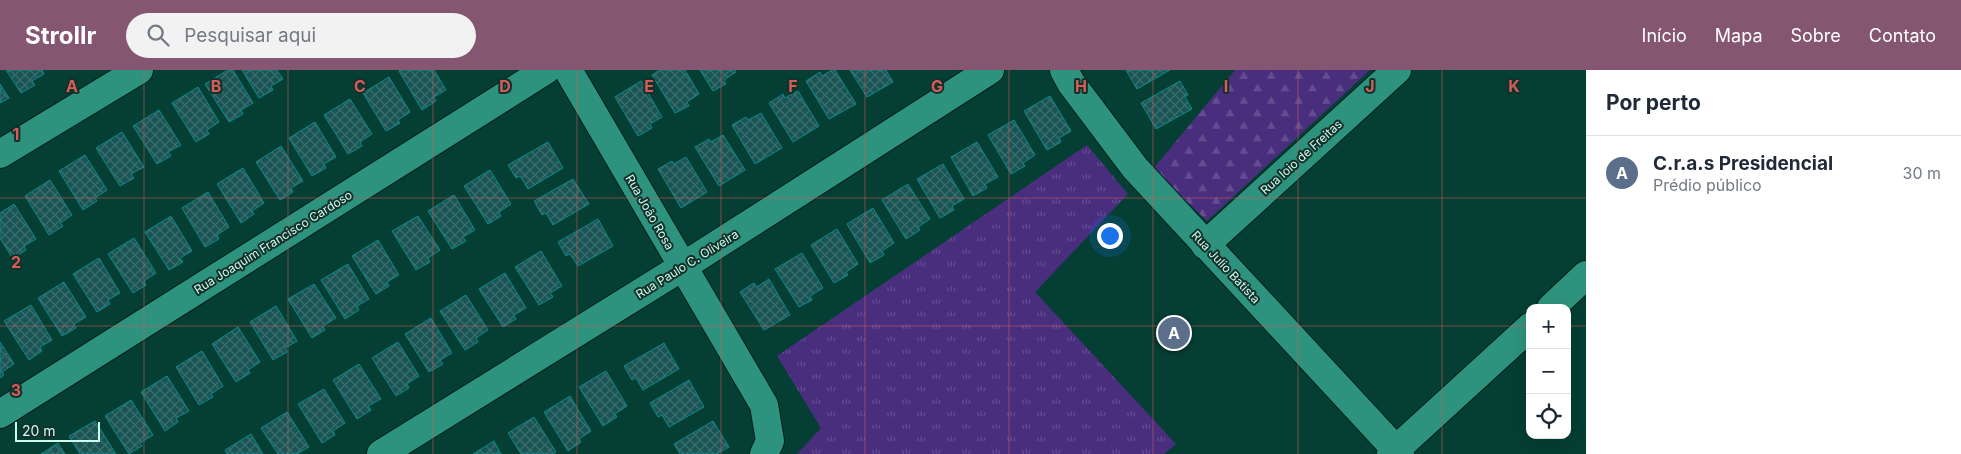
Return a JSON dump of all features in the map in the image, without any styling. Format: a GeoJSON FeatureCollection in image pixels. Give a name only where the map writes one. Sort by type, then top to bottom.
{"type":"FeatureCollection","features":[{"type":"Feature","properties":{"kind":"street"},"geometry":{"type":"LineString","coordinates":[[0,154],[138,70]]}},
{"type":"Feature","properties":{"kind":"street","name":"Rua Joaquim Francisco Cardoso"},"geometry":{"type":"LineString","coordinates":[[0,414],[546,70]]}},
{"type":"Feature","properties":{"kind":"street","name":"Rua João Rosa"},"geometry":{"type":"LineString","coordinates":[[568,70],[764,406],[770,441],[764,454]]}},
{"type":"Feature","properties":{"kind":"street","name":"Rua Paulo C. Oliveira"},"geometry":{"type":"LineString","coordinates":[[381,454],[682,267],[990,70]]}},
{"type":"Feature","properties":{"kind":"street","name":"Rua Julio Batista"},"geometry":{"type":"LineString","coordinates":[[1064,70],[1071,83],[1135,168],[1395,452]]}},
{"type":"Feature","properties":{"kind":"street","name":"Rua Ioio de Freitas"},"geometry":{"type":"LineString","coordinates":[[1205,245],[1397,70]]}},
{"type":"Feature","properties":{"kind":"street"},"geometry":{"type":"LineString","coordinates":[[1554,304],[1586,275]]}},
{"type":"Feature","properties":{"kind":"street"},"geometry":{"type":"LineString","coordinates":[[1395,452],[1526,331]]}},
{"type":"Feature","properties":{"kind":"green space"},"geometry":{"type":"Polygon","coordinates":[[[1235,70],[1370,70],[1207,221],[1153,169],[1235,70]]]}},
{"type":"Feature","properties":{"kind":"green space"},"geometry":{"type":"Polygon","coordinates":[[[1087,145],[1128,194],[1035,292],[1176,444],[1164,454],[797,454],[821,428],[777,356],[1087,145]]]}},
{"type":"Feature","properties":{"kind":"building"},"geometry":{"type":"Polygon","coordinates":[[[6,70],[42,70],[44,74],[32,81],[35,85],[21,93],[6,70]]]}},
{"type":"Feature","properties":{"kind":"building"},"geometry":{"type":"Polygon","coordinates":[[[228,70],[233,70],[253,103],[241,110],[243,114],[229,122],[205,84],[228,70]]]}},
{"type":"Feature","properties":{"kind":"building"},"geometry":{"type":"Polygon","coordinates":[[[242,70],[277,70],[283,79],[271,86],[273,90],[259,98],[242,70]]]}},
{"type":"Feature","properties":{"kind":"building"},"geometry":{"type":"Polygon","coordinates":[[[400,70],[434,70],[446,90],[434,97],[436,101],[422,110],[400,70]]]}},
{"type":"Feature","properties":{"kind":"building"},"geometry":{"type":"Polygon","coordinates":[[[660,70],[685,70],[699,94],[687,102],[689,106],[675,113],[652,75],[660,70]]]}},
{"type":"Feature","properties":{"kind":"building"},"geometry":{"type":"Polygon","coordinates":[[[700,70],[735,70],[736,72],[724,80],[726,84],[713,91],[700,70]]]}},
{"type":"Feature","properties":{"kind":"building"},"geometry":{"type":"Polygon","coordinates":[[[835,70],[856,104],[829,119],[806,81],[820,72],[822,76],[835,70]]]}},
{"type":"Feature","properties":{"kind":"building"},"geometry":{"type":"Polygon","coordinates":[[[850,70],[886,70],[893,82],[867,97],[850,70]]]}},
{"type":"Feature","properties":{"kind":"building"},"geometry":{"type":"Polygon","coordinates":[[[1126,70],[1170,70],[1137,89],[1126,70]]]}},
{"type":"Feature","properties":{"kind":"building"},"geometry":{"type":"Polygon","coordinates":[[[389,77],[410,112],[398,120],[400,123],[386,131],[363,93],[389,77]]]}},
{"type":"Feature","properties":{"kind":"building"},"geometry":{"type":"Polygon","coordinates":[[[641,81],[662,117],[650,124],[652,128],[638,136],[615,97],[641,81]]]}},
{"type":"Feature","properties":{"kind":"building"},"geometry":{"type":"Polygon","coordinates":[[[1180,81],[1188,95],[1185,97],[1192,109],[1156,129],[1141,103],[1180,81]]]}},
{"type":"Feature","properties":{"kind":"building"},"geometry":{"type":"Polygon","coordinates":[[[0,84],[9,98],[0,103],[0,84]]]}},
{"type":"Feature","properties":{"kind":"building"},"geometry":{"type":"Polygon","coordinates":[[[198,87],[219,122],[207,130],[209,134],[196,142],[172,103],[198,87]]]}},
{"type":"Feature","properties":{"kind":"building"},"geometry":{"type":"Polygon","coordinates":[[[798,91],[819,126],[793,142],[769,103],[783,94],[785,98],[798,91]]]}},
{"type":"Feature","properties":{"kind":"building"},"geometry":{"type":"Polygon","coordinates":[[[1050,96],[1071,131],[1059,138],[1061,142],[1047,150],[1024,111],[1050,96]]]}},
{"type":"Feature","properties":{"kind":"building"},"geometry":{"type":"Polygon","coordinates":[[[350,99],[372,134],[360,142],[362,146],[348,154],[324,115],[350,99]]]}},
{"type":"Feature","properties":{"kind":"building"},"geometry":{"type":"Polygon","coordinates":[[[159,110],[181,145],[168,152],[171,156],[157,164],[133,126],[159,110]]]}},
{"type":"Feature","properties":{"kind":"building"},"geometry":{"type":"Polygon","coordinates":[[[761,113],[782,148],[755,164],[732,125],[746,117],[748,120],[761,113]]]}},
{"type":"Feature","properties":{"kind":"building"},"geometry":{"type":"Polygon","coordinates":[[[1014,120],[1035,155],[1023,163],[1025,166],[1011,174],[988,135],[1014,120]]]}},
{"type":"Feature","properties":{"kind":"building"},"geometry":{"type":"Polygon","coordinates":[[[315,122],[336,157],[324,164],[326,168],[312,176],[289,138],[315,122]]]}},
{"type":"Feature","properties":{"kind":"building"},"geometry":{"type":"Polygon","coordinates":[[[122,132],[144,167],[131,174],[134,178],[120,186],[96,148],[122,132]]]}},
{"type":"Feature","properties":{"kind":"building"},"geometry":{"type":"Polygon","coordinates":[[[723,135],[745,170],[719,186],[695,147],[709,139],[711,142],[723,135]]]}},
{"type":"Feature","properties":{"kind":"building"},"geometry":{"type":"Polygon","coordinates":[[[548,142],[563,168],[528,189],[520,176],[516,178],[508,165],[548,142]]]}},
{"type":"Feature","properties":{"kind":"building"},"geometry":{"type":"Polygon","coordinates":[[[977,142],[998,177],[985,184],[987,188],[973,196],[951,157],[977,142]]]}},
{"type":"Feature","properties":{"kind":"building"},"geometry":{"type":"Polygon","coordinates":[[[281,146],[303,181],[291,188],[293,192],[280,200],[256,162],[281,146]]]}},
{"type":"Feature","properties":{"kind":"building"},"geometry":{"type":"Polygon","coordinates":[[[85,155],[107,190],[95,198],[97,201],[83,210],[59,171],[85,155]]]}},
{"type":"Feature","properties":{"kind":"building"},"geometry":{"type":"Polygon","coordinates":[[[686,157],[707,192],[681,208],[658,169],[672,161],[674,164],[686,157]]]}},
{"type":"Feature","properties":{"kind":"building"},"geometry":{"type":"Polygon","coordinates":[[[943,164],[964,199],[952,206],[954,210],[940,218],[917,179],[943,164]]]}},
{"type":"Feature","properties":{"kind":"building"},"geometry":{"type":"Polygon","coordinates":[[[243,168],[264,203],[252,211],[254,214],[241,223],[217,184],[243,168]]]}},
{"type":"Feature","properties":{"kind":"building"},"geometry":{"type":"Polygon","coordinates":[[[490,170],[511,204],[499,212],[501,216],[488,224],[464,186],[490,170]]]}},
{"type":"Feature","properties":{"kind":"building"},"geometry":{"type":"Polygon","coordinates":[[[573,179],[589,204],[553,225],[546,213],[542,215],[534,201],[573,179]]]}},
{"type":"Feature","properties":{"kind":"building"},"geometry":{"type":"Polygon","coordinates":[[[50,180],[72,215],[60,223],[63,226],[49,235],[25,196],[50,180]]]}},
{"type":"Feature","properties":{"kind":"building"},"geometry":{"type":"Polygon","coordinates":[[[908,184],[930,219],[918,227],[920,230],[906,239],[882,200],[908,184]]]}},
{"type":"Feature","properties":{"kind":"building"},"geometry":{"type":"Polygon","coordinates":[[[208,192],[229,227],[217,235],[219,239],[205,247],[182,208],[208,192]]]}},
{"type":"Feature","properties":{"kind":"building"},"geometry":{"type":"Polygon","coordinates":[[[454,195],[475,230],[463,237],[466,241],[452,249],[428,211],[454,195]]]}},
{"type":"Feature","properties":{"kind":"building"},"geometry":{"type":"Polygon","coordinates":[[[14,204],[36,239],[24,246],[26,250],[13,259],[0,238],[0,213],[14,204]]]}},
{"type":"Feature","properties":{"kind":"building"},"geometry":{"type":"Polygon","coordinates":[[[873,208],[894,243],[882,251],[884,255],[870,263],[847,224],[873,208]]]}},
{"type":"Feature","properties":{"kind":"building"},"geometry":{"type":"Polygon","coordinates":[[[171,216],[192,251],[180,258],[183,262],[169,270],[145,232],[171,216]]]}},
{"type":"Feature","properties":{"kind":"building"},"geometry":{"type":"Polygon","coordinates":[[[418,216],[440,250],[428,258],[430,262],[416,270],[392,231],[418,216]]]}},
{"type":"Feature","properties":{"kind":"building"},"geometry":{"type":"Polygon","coordinates":[[[598,219],[613,246],[578,266],[570,254],[566,256],[558,242],[598,219]]]}},
{"type":"Feature","properties":{"kind":"building"},"geometry":{"type":"Polygon","coordinates":[[[837,229],[858,264],[846,272],[848,275],[834,283],[811,245],[837,229]]]}},
{"type":"Feature","properties":{"kind":"building"},"geometry":{"type":"Polygon","coordinates":[[[134,238],[156,273],[144,281],[146,285],[133,293],[108,254],[134,238]]]}},
{"type":"Feature","properties":{"kind":"building"},"geometry":{"type":"Polygon","coordinates":[[[378,240],[399,275],[387,282],[389,286],[376,294],[352,256],[378,240]]]}},
{"type":"Feature","properties":{"kind":"building"},"geometry":{"type":"Polygon","coordinates":[[[541,251],[562,286],[550,293],[553,297],[539,305],[515,267],[541,251]]]}},
{"type":"Feature","properties":{"kind":"building"},"geometry":{"type":"Polygon","coordinates":[[[802,253],[823,288],[810,296],[812,300],[799,307],[775,269],[802,253]]]}},
{"type":"Feature","properties":{"kind":"building"},"geometry":{"type":"Polygon","coordinates":[[[99,258],[120,293],[108,300],[110,304],[97,312],[73,274],[99,258]]]}},
{"type":"Feature","properties":{"kind":"building"},"geometry":{"type":"Polygon","coordinates":[[[348,264],[369,299],[357,306],[359,310],[345,319],[321,280],[348,264]]]}},
{"type":"Feature","properties":{"kind":"building"},"geometry":{"type":"Polygon","coordinates":[[[505,273],[526,308],[514,315],[516,319],[503,327],[479,289],[505,273]]]}},
{"type":"Feature","properties":{"kind":"building"},"geometry":{"type":"Polygon","coordinates":[[[769,279],[790,315],[764,330],[740,292],[754,283],[757,287],[769,279]]]}},
{"type":"Feature","properties":{"kind":"building"},"geometry":{"type":"Polygon","coordinates":[[[64,282],[86,317],[74,324],[76,328],[62,336],[38,298],[64,282]]]}},
{"type":"Feature","properties":{"kind":"building"},"geometry":{"type":"Polygon","coordinates":[[[314,284],[336,318],[323,326],[325,330],[312,338],[288,299],[314,284]]]}},
{"type":"Feature","properties":{"kind":"building"},"geometry":{"type":"Polygon","coordinates":[[[466,295],[488,330],[476,338],[478,342],[465,350],[440,311],[466,295]]]}},
{"type":"Feature","properties":{"kind":"building"},"geometry":{"type":"Polygon","coordinates":[[[31,305],[52,340],[40,347],[42,351],[29,360],[4,321],[31,305]]]}},
{"type":"Feature","properties":{"kind":"building"},"geometry":{"type":"Polygon","coordinates":[[[276,306],[297,341],[285,348],[287,352],[273,360],[250,322],[276,306]]]}},
{"type":"Feature","properties":{"kind":"building"},"geometry":{"type":"Polygon","coordinates":[[[431,318],[452,353],[440,360],[443,364],[429,372],[405,334],[431,318]]]}},
{"type":"Feature","properties":{"kind":"building"},"geometry":{"type":"Polygon","coordinates":[[[238,327],[260,362],[248,370],[250,373],[236,382],[212,344],[238,327]]]}},
{"type":"Feature","properties":{"kind":"building"},"geometry":{"type":"Polygon","coordinates":[[[0,342],[14,364],[2,372],[4,375],[0,378],[0,342]]]}},
{"type":"Feature","properties":{"kind":"building"},"geometry":{"type":"Polygon","coordinates":[[[398,342],[419,376],[407,384],[409,388],[396,396],[372,358],[398,342]]]}},
{"type":"Feature","properties":{"kind":"building"},"geometry":{"type":"Polygon","coordinates":[[[664,343],[679,369],[643,390],[636,378],[632,380],[624,366],[664,343]]]}},
{"type":"Feature","properties":{"kind":"building"},"geometry":{"type":"Polygon","coordinates":[[[202,351],[223,386],[211,394],[213,397],[199,405],[176,367],[202,351]]]}},
{"type":"Feature","properties":{"kind":"building"},"geometry":{"type":"Polygon","coordinates":[[[359,364],[381,399],[368,406],[371,410],[357,419],[333,380],[359,364]]]}},
{"type":"Feature","properties":{"kind":"building"},"geometry":{"type":"Polygon","coordinates":[[[606,371],[627,406],[615,414],[617,417],[603,426],[579,387],[606,371]]]}},
{"type":"Feature","properties":{"kind":"building"},"geometry":{"type":"Polygon","coordinates":[[[167,376],[189,411],[176,418],[178,422],[165,431],[141,392],[167,376]]]}},
{"type":"Feature","properties":{"kind":"building"},"geometry":{"type":"Polygon","coordinates":[[[689,380],[704,407],[669,427],[662,415],[658,417],[650,403],[689,380]]]}},
{"type":"Feature","properties":{"kind":"building"},"geometry":{"type":"Polygon","coordinates":[[[324,389],[345,423],[333,431],[335,435],[322,443],[298,404],[324,389]]]}},
{"type":"Feature","properties":{"kind":"building"},"geometry":{"type":"Polygon","coordinates":[[[570,396],[591,431],[579,439],[581,442],[568,451],[544,412],[570,396]]]}},
{"type":"Feature","properties":{"kind":"building"},"geometry":{"type":"Polygon","coordinates":[[[131,400],[153,435],[140,443],[142,446],[129,454],[105,416],[131,400]]]}},
{"type":"Feature","properties":{"kind":"building"},"geometry":{"type":"Polygon","coordinates":[[[287,412],[309,447],[297,454],[278,454],[261,428],[287,412]]]}},
{"type":"Feature","properties":{"kind":"building"},"geometry":{"type":"Polygon","coordinates":[[[534,417],[556,452],[553,454],[521,454],[508,433],[534,417]]]}},
{"type":"Feature","properties":{"kind":"building"},"geometry":{"type":"Polygon","coordinates":[[[95,421],[116,454],[80,454],[69,436],[95,421]]]}},
{"type":"Feature","properties":{"kind":"building"},"geometry":{"type":"Polygon","coordinates":[[[713,421],[729,447],[717,454],[680,454],[674,444],[713,421]]]}},
{"type":"Feature","properties":{"kind":"building"},"geometry":{"type":"Polygon","coordinates":[[[251,434],[263,454],[227,454],[225,450],[251,434]]]}},
{"type":"Feature","properties":{"kind":"building"},"geometry":{"type":"Polygon","coordinates":[[[494,441],[501,454],[473,454],[494,441]]]}},
{"type":"Feature","properties":{"kind":"building"},"geometry":{"type":"Polygon","coordinates":[[[58,443],[65,454],[41,454],[58,443]]]}},
{"type":"Feature","properties":{"kind":"place","name":"C.r.a.s Presidencial"},"geometry":{"type":"Point","coordinates":[1174,333]}}]}
